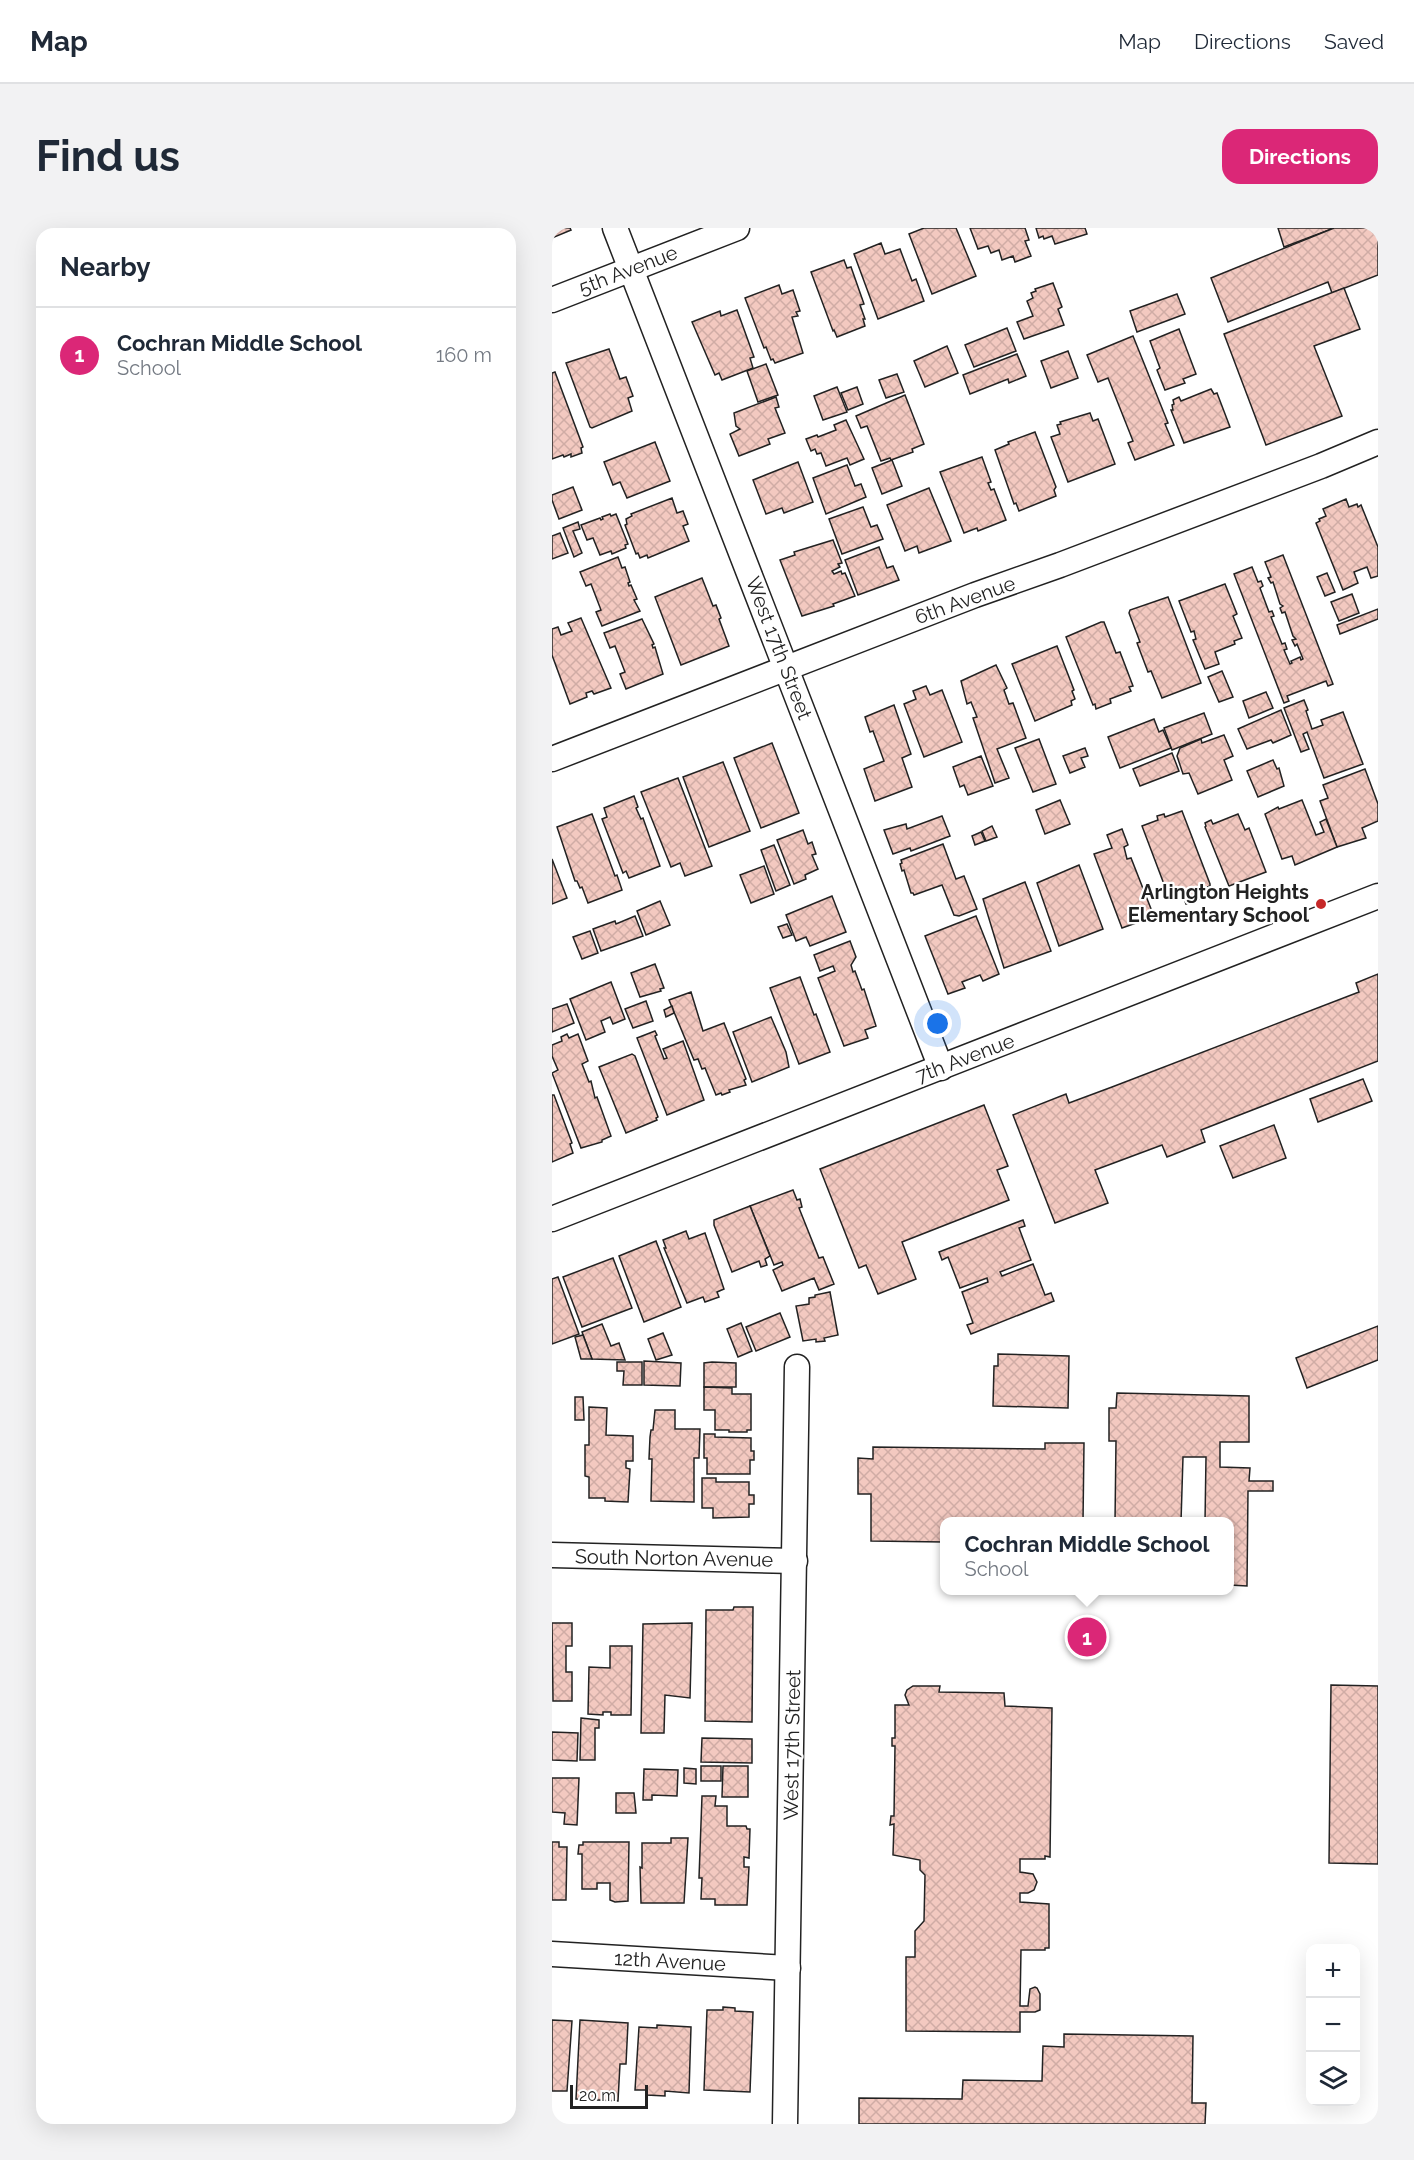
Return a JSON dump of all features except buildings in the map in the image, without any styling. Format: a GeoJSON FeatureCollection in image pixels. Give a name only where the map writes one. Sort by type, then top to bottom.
{"type":"FeatureCollection","features":[{"type":"Feature","properties":{"kind":"street","name":"West 17th Street"},"geometry":{"type":"LineString","coordinates":[[615,228],[941,1068]]}},
{"type":"Feature","properties":{"kind":"street","name":"5th Avenue"},"geometry":{"type":"LineString","coordinates":[[552,300],[737,228]]}},
{"type":"Feature","properties":{"kind":"street","name":"6th Avenue"},"geometry":{"type":"LineString","coordinates":[[552,759],[1378,442]]}},
{"type":"Feature","properties":{"kind":"street","name":"7th Avenue"},"geometry":{"type":"LineString","coordinates":[[552,1219],[1378,896]]}},
{"type":"Feature","properties":{"kind":"street","name":"West 17th Street"},"geometry":{"type":"LineString","coordinates":[[785,2124],[795,1561],[796,1367]]}},
{"type":"Feature","properties":{"kind":"street","name":"South Norton Avenue"},"geometry":{"type":"LineString","coordinates":[[552,1555],[795,1561]]}},
{"type":"Feature","properties":{"kind":"street","name":"12th Avenue"},"geometry":{"type":"LineString","coordinates":[[552,1954],[788,1968]]}},
{"type":"Feature","properties":{"kind":"place","name":"Arlington Heights Elementary School"},"geometry":{"type":"Point","coordinates":[1321,904]}},
{"type":"Feature","properties":{"kind":"place","name":"Cochran Middle School"},"geometry":{"type":"Point","coordinates":[1087,1637]}}]}
